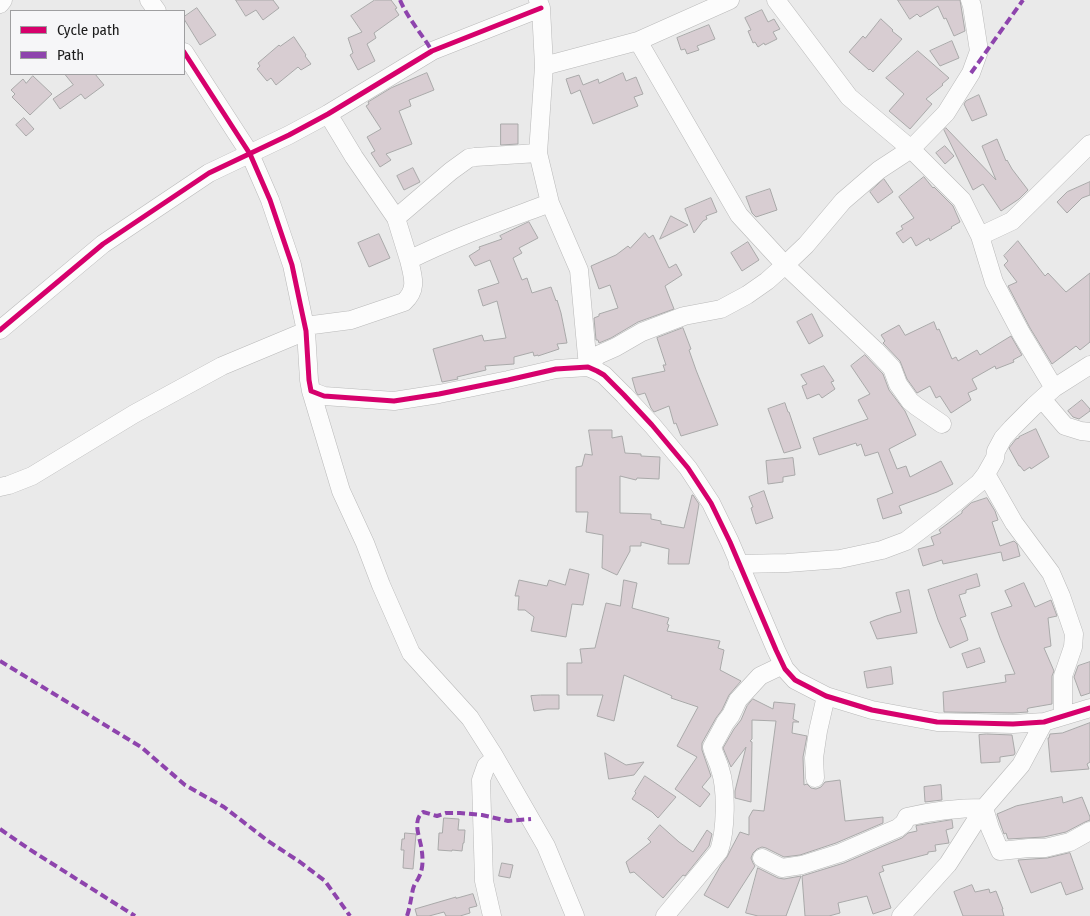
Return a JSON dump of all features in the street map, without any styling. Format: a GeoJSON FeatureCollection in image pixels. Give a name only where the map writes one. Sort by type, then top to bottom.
{"type":"FeatureCollection","features":[{"type":"Feature","properties":{"kind":"street"},"geometry":{"type":"LineString","coordinates":[[0,4],[3,0]]}},
{"type":"Feature","properties":{"kind":"street"},"geometry":{"type":"LineString","coordinates":[[544,66],[638,41],[730,0]]}},
{"type":"Feature","properties":{"kind":"street"},"geometry":{"type":"LineString","coordinates":[[776,0],[849,97],[911,149],[962,200],[980,236],[994,282],[1021,333],[1048,394],[1065,426],[1090,432]]}},
{"type":"Feature","properties":{"kind":"street"},"geometry":{"type":"LineString","coordinates":[[588,368],[598,355],[642,332],[684,316],[721,309],[748,295],[785,266],[806,245],[842,202],[879,170],[911,149],[946,113],[971,73],[979,50],[970,0]]}},
{"type":"Feature","properties":{"kind":"street"},"geometry":{"type":"LineString","coordinates":[[0,330],[103,244],[210,173],[290,135],[432,51],[540,4],[544,66],[538,153],[550,203],[579,270],[588,368]]}},
{"type":"Feature","properties":{"kind":"street"},"geometry":{"type":"LineString","coordinates":[[638,41],[739,215],[785,266],[892,368],[898,384],[910,400],[942,424]]}},
{"type":"Feature","properties":{"kind":"street"},"geometry":{"type":"LineString","coordinates":[[185,54],[250,154],[270,200],[292,265],[305,329],[308,380],[341,491],[411,653],[470,718],[495,758],[546,846],[575,916]]}},
{"type":"Feature","properties":{"kind":"street"},"geometry":{"type":"LineString","coordinates":[[0,487],[32,476],[134,414],[222,366],[305,329],[351,320],[404,302],[410,297],[414,282],[396,218],[354,157],[328,114]]}},
{"type":"Feature","properties":{"kind":"street"},"geometry":{"type":"LineString","coordinates":[[980,236],[1012,221],[1090,144]]}},
{"type":"Feature","properties":{"kind":"street"},"geometry":{"type":"LineString","coordinates":[[396,218],[469,158],[538,153]]}},
{"type":"Feature","properties":{"kind":"street"},"geometry":{"type":"LineString","coordinates":[[409,260],[476,230],[550,203]]}},
{"type":"Feature","properties":{"kind":"street"},"geometry":{"type":"LineString","coordinates":[[738,564],[787,564],[840,559],[882,550],[906,542],[979,483],[995,458],[1003,438],[1012,428],[1048,394],[1090,365]]}},
{"type":"Feature","properties":{"kind":"street"},"geometry":{"type":"LineString","coordinates":[[311,391],[324,396],[394,401],[556,370],[588,368],[597,371],[624,395],[652,425],[688,468],[711,503],[730,542],[783,665],[795,680],[826,696],[872,710],[937,722],[1013,724],[1044,722],[1090,708]]}},
{"type":"Feature","properties":{"kind":"street"},"geometry":{"type":"LineString","coordinates":[[986,474],[1014,523],[1051,573],[1074,634],[1073,647],[1063,676],[1063,716]]}},
{"type":"Feature","properties":{"kind":"street"},"geometry":{"type":"LineString","coordinates":[[664,916],[720,850],[723,840],[723,784],[712,747],[738,700],[760,676],[783,665]]}},
{"type":"Feature","properties":{"kind":"street"},"geometry":{"type":"LineString","coordinates":[[814,778],[814,758],[826,696]]}},
{"type":"Feature","properties":{"kind":"street"},"geometry":{"type":"LineString","coordinates":[[901,916],[948,864],[984,808],[1021,765],[1044,722]]}},
{"type":"Feature","properties":{"kind":"street"},"geometry":{"type":"LineString","coordinates":[[492,916],[484,881],[481,780],[486,766],[495,758]]}},
{"type":"Feature","properties":{"kind":"street"},"geometry":{"type":"LineString","coordinates":[[762,858],[782,868],[802,865],[840,853],[898,828],[907,817],[964,808],[984,808]]}},
{"type":"Feature","properties":{"kind":"street"},"geometry":{"type":"LineString","coordinates":[[984,808],[1000,851],[1045,848],[1070,842],[1090,831]]}},
{"type":"Feature","properties":{"kind":"building"},"geometry":{"type":"Polygon","coordinates":[[[236,0],[273,0],[279,8],[263,20],[256,10],[246,16],[236,0]]]}},
{"type":"Feature","properties":{"kind":"building"},"geometry":{"type":"Polygon","coordinates":[[[375,0],[391,0],[397,8],[395,9],[399,15],[374,33],[376,38],[367,44],[375,61],[358,70],[350,55],[353,53],[348,38],[362,32],[351,16],[375,0]]]}},
{"type":"Feature","properties":{"kind":"building"},"geometry":{"type":"Polygon","coordinates":[[[898,0],[960,0],[965,31],[954,36],[938,6],[920,17],[917,14],[910,19],[898,0]]]}},
{"type":"Feature","properties":{"kind":"building"},"geometry":{"type":"Polygon","coordinates":[[[197,8],[216,35],[200,45],[185,21],[185,16],[197,8]]]}},
{"type":"Feature","properties":{"kind":"building"},"geometry":{"type":"Polygon","coordinates":[[[762,10],[768,22],[774,19],[780,29],[773,32],[777,39],[758,47],[755,42],[753,43],[748,31],[751,30],[745,18],[762,10]]]}},
{"type":"Feature","properties":{"kind":"building"},"geometry":{"type":"Polygon","coordinates":[[[881,19],[902,39],[873,72],[849,52],[863,36],[865,38],[881,19]]]}},
{"type":"Feature","properties":{"kind":"building"},"geometry":{"type":"Polygon","coordinates":[[[709,25],[715,39],[697,46],[699,50],[687,54],[685,49],[681,50],[677,38],[709,25]]]}},
{"type":"Feature","properties":{"kind":"building"},"geometry":{"type":"Polygon","coordinates":[[[294,37],[311,64],[301,70],[298,67],[276,85],[271,78],[267,81],[257,69],[260,66],[258,63],[279,45],[294,37]]]}},
{"type":"Feature","properties":{"kind":"building"},"geometry":{"type":"Polygon","coordinates":[[[952,41],[959,58],[940,66],[930,51],[952,41]]]}},
{"type":"Feature","properties":{"kind":"building"},"geometry":{"type":"Polygon","coordinates":[[[918,51],[949,78],[926,99],[932,104],[910,129],[889,111],[904,94],[886,78],[918,51]]]}},
{"type":"Feature","properties":{"kind":"building"},"geometry":{"type":"Polygon","coordinates":[[[427,73],[434,90],[409,100],[411,106],[399,111],[412,144],[386,154],[391,160],[380,167],[371,153],[375,151],[367,137],[381,129],[366,106],[369,104],[368,102],[391,88],[427,73]]]}},
{"type":"Feature","properties":{"kind":"building"},"geometry":{"type":"Polygon","coordinates":[[[623,73],[626,81],[636,77],[643,94],[634,97],[638,106],[593,124],[580,90],[571,94],[566,79],[579,75],[583,85],[598,79],[599,83],[623,73]]]}},
{"type":"Feature","properties":{"kind":"building"},"geometry":{"type":"Polygon","coordinates":[[[66,75],[96,75],[104,85],[85,99],[81,94],[60,109],[53,99],[73,85],[66,75]]]}},
{"type":"Feature","properties":{"kind":"building"},"geometry":{"type":"Polygon","coordinates":[[[33,76],[52,94],[30,115],[12,97],[15,94],[11,90],[23,79],[26,83],[33,76]]]}},
{"type":"Feature","properties":{"kind":"building"},"geometry":{"type":"Polygon","coordinates":[[[979,95],[987,115],[972,121],[964,104],[966,101],[979,95]]]}},
{"type":"Feature","properties":{"kind":"building"},"geometry":{"type":"Polygon","coordinates":[[[24,118],[34,129],[26,136],[16,125],[24,118]]]}},
{"type":"Feature","properties":{"kind":"building"},"geometry":{"type":"Polygon","coordinates":[[[501,124],[518,124],[518,144],[501,145],[501,124]]]}},
{"type":"Feature","properties":{"kind":"building"},"geometry":{"type":"Polygon","coordinates":[[[946,128],[996,180],[982,146],[997,139],[1006,161],[1028,190],[1019,199],[1001,211],[983,184],[973,190],[944,130],[946,128]]]}},
{"type":"Feature","properties":{"kind":"building"},"geometry":{"type":"Polygon","coordinates":[[[945,146],[954,156],[945,164],[936,153],[945,146]]]}},
{"type":"Feature","properties":{"kind":"building"},"geometry":{"type":"Polygon","coordinates":[[[413,168],[420,182],[404,190],[397,176],[413,168]]]}},
{"type":"Feature","properties":{"kind":"building"},"geometry":{"type":"Polygon","coordinates":[[[924,177],[953,206],[960,222],[930,241],[929,238],[916,246],[911,237],[903,243],[896,233],[903,229],[901,226],[914,218],[899,197],[924,177]]]}},
{"type":"Feature","properties":{"kind":"building"},"geometry":{"type":"Polygon","coordinates":[[[884,179],[893,192],[878,203],[870,192],[884,179]]]}},
{"type":"Feature","properties":{"kind":"building"},"geometry":{"type":"Polygon","coordinates":[[[1090,182],[1090,195],[1082,198],[1067,213],[1057,202],[1067,192],[1090,182]]]}},
{"type":"Feature","properties":{"kind":"building"},"geometry":{"type":"Polygon","coordinates":[[[770,189],[777,210],[756,217],[752,213],[746,197],[770,189]]]}},
{"type":"Feature","properties":{"kind":"building"},"geometry":{"type":"Polygon","coordinates":[[[711,198],[717,212],[706,216],[707,219],[703,221],[694,233],[685,209],[711,198]]]}},
{"type":"Feature","properties":{"kind":"building"},"geometry":{"type":"Polygon","coordinates":[[[671,216],[688,225],[660,239],[671,216]]]}},
{"type":"Feature","properties":{"kind":"building"},"geometry":{"type":"Polygon","coordinates":[[[529,222],[538,238],[519,248],[522,253],[513,258],[522,280],[527,278],[532,293],[551,287],[561,313],[567,343],[557,344],[559,349],[538,356],[534,356],[533,352],[514,357],[514,364],[485,366],[486,370],[442,382],[433,349],[482,335],[484,341],[506,338],[497,301],[483,306],[478,290],[499,283],[490,260],[475,266],[469,256],[480,249],[479,247],[502,239],[500,236],[529,222]]]}},
{"type":"Feature","properties":{"kind":"building"},"geometry":{"type":"Polygon","coordinates":[[[645,233],[649,238],[653,235],[669,268],[676,264],[682,275],[665,286],[674,309],[638,322],[599,343],[596,340],[594,318],[599,316],[599,314],[618,308],[610,285],[599,289],[591,266],[616,255],[628,246],[630,248],[645,233]]]}},
{"type":"Feature","properties":{"kind":"building"},"geometry":{"type":"Polygon","coordinates":[[[379,234],[390,258],[369,267],[358,243],[379,234]]]}},
{"type":"Feature","properties":{"kind":"building"},"geometry":{"type":"Polygon","coordinates":[[[1018,241],[1045,276],[1048,273],[1066,292],[1090,273],[1090,342],[1080,350],[1076,346],[1052,364],[1008,286],[1017,282],[1004,265],[1008,261],[1004,256],[1018,241]]]}},
{"type":"Feature","properties":{"kind":"building"},"geometry":{"type":"Polygon","coordinates":[[[748,242],[759,260],[742,271],[731,253],[748,242]]]}},
{"type":"Feature","properties":{"kind":"building"},"geometry":{"type":"Polygon","coordinates":[[[812,314],[823,336],[809,344],[797,322],[812,314]]]}},
{"type":"Feature","properties":{"kind":"building"},"geometry":{"type":"Polygon","coordinates":[[[934,322],[952,359],[956,357],[958,361],[977,350],[980,355],[1011,336],[1022,355],[1013,360],[1014,362],[996,369],[995,366],[972,379],[977,389],[968,393],[971,400],[951,413],[940,396],[936,398],[930,386],[917,393],[907,379],[900,361],[883,343],[885,341],[881,335],[899,325],[905,335],[934,322]]]}},
{"type":"Feature","properties":{"kind":"building"},"geometry":{"type":"Polygon","coordinates":[[[683,328],[696,370],[718,425],[681,436],[676,423],[674,424],[669,406],[654,412],[645,393],[638,395],[636,392],[632,378],[665,371],[663,365],[666,365],[657,338],[683,328]]]}},
{"type":"Feature","properties":{"kind":"building"},"geometry":{"type":"Polygon","coordinates":[[[865,355],[883,374],[889,390],[905,411],[916,435],[889,449],[897,469],[906,466],[910,477],[941,461],[953,484],[899,506],[902,513],[883,519],[877,499],[893,493],[878,452],[865,456],[861,444],[857,446],[856,443],[819,455],[813,438],[868,419],[858,400],[870,394],[851,366],[865,355]]]}},
{"type":"Feature","properties":{"kind":"building"},"geometry":{"type":"Polygon","coordinates":[[[824,366],[834,381],[831,382],[835,389],[822,398],[819,394],[807,399],[802,386],[807,384],[801,375],[824,366]]]}},
{"type":"Feature","properties":{"kind":"building"},"geometry":{"type":"Polygon","coordinates":[[[1082,400],[1090,411],[1079,419],[1073,417],[1068,411],[1082,400]]]}},
{"type":"Feature","properties":{"kind":"building"},"geometry":{"type":"Polygon","coordinates":[[[785,403],[801,448],[784,453],[768,409],[785,403]]]}},
{"type":"Feature","properties":{"kind":"building"},"geometry":{"type":"Polygon","coordinates":[[[1036,429],[1049,457],[1031,469],[1030,467],[1024,471],[1009,448],[1016,439],[1036,429]]]}},
{"type":"Feature","properties":{"kind":"building"},"geometry":{"type":"Polygon","coordinates":[[[589,430],[612,430],[612,438],[622,436],[625,453],[660,457],[659,479],[637,478],[636,480],[620,476],[620,513],[651,514],[651,519],[661,521],[661,524],[684,528],[693,495],[699,504],[689,564],[668,564],[669,549],[641,542],[641,546],[630,546],[630,551],[617,575],[602,568],[603,535],[586,532],[588,512],[576,512],[576,467],[582,466],[585,454],[592,455],[589,430]]]}},
{"type":"Feature","properties":{"kind":"building"},"geometry":{"type":"Polygon","coordinates":[[[793,458],[795,475],[783,477],[783,482],[768,484],[766,461],[793,458]]]}},
{"type":"Feature","properties":{"kind":"building"},"geometry":{"type":"Polygon","coordinates":[[[764,491],[773,518],[756,524],[749,497],[764,491]]]}},
{"type":"Feature","properties":{"kind":"building"},"geometry":{"type":"Polygon","coordinates":[[[987,498],[998,520],[992,522],[1000,546],[1014,541],[1017,544],[1020,556],[1003,561],[1001,552],[943,564],[942,560],[923,566],[918,549],[934,545],[931,537],[941,533],[939,530],[962,513],[971,503],[987,498]]]}},
{"type":"Feature","properties":{"kind":"building"},"geometry":{"type":"Polygon","coordinates":[[[570,569],[589,574],[583,605],[572,604],[566,637],[531,631],[534,617],[525,610],[518,610],[519,596],[515,596],[519,580],[547,586],[549,580],[565,585],[570,569]]]}},
{"type":"Feature","properties":{"kind":"building"},"geometry":{"type":"Polygon","coordinates":[[[977,574],[980,586],[966,590],[966,593],[959,595],[966,616],[960,618],[968,640],[950,648],[928,590],[977,574]]]}},
{"type":"Feature","properties":{"kind":"building"},"geometry":{"type":"Polygon","coordinates":[[[624,580],[637,583],[632,608],[669,618],[667,631],[720,641],[718,648],[724,650],[720,670],[741,681],[729,695],[702,743],[702,750],[711,776],[702,787],[710,794],[700,807],[675,789],[697,757],[677,746],[698,707],[671,698],[672,696],[624,675],[614,721],[597,716],[603,695],[567,695],[567,663],[582,663],[580,649],[595,648],[606,603],[620,606],[624,580]]]}},
{"type":"Feature","properties":{"kind":"building"},"geometry":{"type":"Polygon","coordinates":[[[1024,583],[1035,607],[1051,600],[1057,616],[1048,618],[1051,646],[1044,648],[1054,671],[1052,676],[1052,704],[1029,708],[1027,709],[1028,712],[944,712],[943,692],[1006,682],[1005,675],[1015,674],[991,613],[1012,606],[1005,591],[1024,583]]]}},
{"type":"Feature","properties":{"kind":"building"},"geometry":{"type":"Polygon","coordinates":[[[909,590],[917,633],[877,639],[870,622],[901,612],[896,593],[909,590]]]}},
{"type":"Feature","properties":{"kind":"building"},"geometry":{"type":"Polygon","coordinates":[[[980,648],[985,662],[967,668],[962,654],[980,648]]]}},
{"type":"Feature","properties":{"kind":"building"},"geometry":{"type":"Polygon","coordinates":[[[1090,662],[1090,693],[1081,696],[1074,677],[1078,666],[1090,662]]]}},
{"type":"Feature","properties":{"kind":"building"},"geometry":{"type":"Polygon","coordinates":[[[891,667],[893,684],[867,688],[864,672],[891,667]]]}},
{"type":"Feature","properties":{"kind":"building"},"geometry":{"type":"Polygon","coordinates":[[[559,695],[559,709],[534,711],[531,696],[559,695]]]}},
{"type":"Feature","properties":{"kind":"building"},"geometry":{"type":"Polygon","coordinates":[[[753,699],[773,709],[774,702],[795,704],[793,719],[799,722],[793,722],[792,733],[807,736],[803,757],[804,785],[807,784],[811,788],[816,789],[825,782],[840,780],[845,821],[883,817],[883,823],[836,843],[800,855],[784,857],[766,848],[757,849],[751,858],[755,866],[728,908],[704,895],[740,832],[749,835],[749,817],[753,810],[764,811],[776,721],[752,720],[752,739],[750,741],[752,742],[751,802],[735,798],[746,747],[731,767],[723,748],[753,699]]]}},
{"type":"Feature","properties":{"kind":"building"},"geometry":{"type":"Polygon","coordinates":[[[1090,723],[1090,762],[1087,764],[1089,769],[1051,772],[1048,738],[1050,734],[1062,733],[1090,723]]]}},
{"type":"Feature","properties":{"kind":"building"},"geometry":{"type":"Polygon","coordinates":[[[979,735],[1012,735],[1014,755],[1000,757],[1000,762],[981,763],[979,735]]]}},
{"type":"Feature","properties":{"kind":"building"},"geometry":{"type":"Polygon","coordinates":[[[605,753],[626,765],[644,762],[634,775],[609,779],[605,753]]]}},
{"type":"Feature","properties":{"kind":"building"},"geometry":{"type":"Polygon","coordinates":[[[645,776],[676,797],[658,818],[632,799],[645,776]]]}},
{"type":"Feature","properties":{"kind":"building"},"geometry":{"type":"Polygon","coordinates":[[[941,785],[942,800],[925,802],[924,787],[941,785]]]}},
{"type":"Feature","properties":{"kind":"building"},"geometry":{"type":"Polygon","coordinates":[[[1062,797],[1063,803],[1082,797],[1090,820],[1066,832],[1044,837],[1008,839],[1006,833],[1004,834],[997,814],[1016,806],[1062,797]]]}},
{"type":"Feature","properties":{"kind":"building"},"geometry":{"type":"Polygon","coordinates":[[[444,818],[459,819],[458,830],[465,830],[462,851],[438,850],[439,833],[442,833],[444,818]]]}},
{"type":"Feature","properties":{"kind":"building"},"geometry":{"type":"Polygon","coordinates":[[[952,820],[953,828],[946,830],[949,843],[935,845],[936,851],[928,852],[928,854],[882,866],[884,871],[879,873],[891,908],[873,914],[867,896],[838,903],[840,913],[829,916],[805,916],[802,876],[844,863],[902,838],[908,833],[917,831],[916,826],[952,820]]]}},
{"type":"Feature","properties":{"kind":"building"},"geometry":{"type":"Polygon","coordinates":[[[660,825],[693,852],[707,830],[712,834],[709,846],[685,876],[683,875],[663,898],[634,872],[630,873],[626,862],[651,842],[648,839],[660,825]]]}},
{"type":"Feature","properties":{"kind":"building"},"geometry":{"type":"Polygon","coordinates":[[[405,833],[416,834],[413,869],[403,868],[404,850],[401,850],[402,839],[404,839],[405,833]]]}},
{"type":"Feature","properties":{"kind":"building"},"geometry":{"type":"Polygon","coordinates":[[[1070,853],[1083,889],[1066,895],[1061,882],[1031,893],[1018,860],[1047,858],[1070,853]]]}},
{"type":"Feature","properties":{"kind":"building"},"geometry":{"type":"Polygon","coordinates":[[[502,863],[513,865],[510,878],[499,876],[502,863]]]}},
{"type":"Feature","properties":{"kind":"building"},"geometry":{"type":"Polygon","coordinates":[[[758,868],[778,878],[784,879],[801,876],[786,916],[758,916],[746,913],[758,868]]]}},
{"type":"Feature","properties":{"kind":"building"},"geometry":{"type":"Polygon","coordinates":[[[972,885],[975,892],[989,889],[990,893],[996,891],[1004,916],[963,916],[954,892],[972,885]]]}},
{"type":"Feature","properties":{"kind":"building"},"geometry":{"type":"Polygon","coordinates":[[[473,894],[477,906],[469,908],[470,913],[460,916],[446,916],[444,912],[429,916],[417,916],[415,909],[473,894]]]}},
{"type":"Feature","properties":{"kind":"marked path"},"geometry":{"type":"LineString","coordinates":[[400,0],[407,14],[432,51]]}},
{"type":"Feature","properties":{"kind":"marked path"},"geometry":{"type":"LineString","coordinates":[[971,73],[1023,0]]}},
{"type":"Feature","properties":{"kind":"marked path"},"geometry":{"type":"LineString","coordinates":[[0,661],[141,747],[185,785],[224,807],[268,841],[300,862],[325,881],[350,916]]}},
{"type":"Feature","properties":{"kind":"marked path"},"geometry":{"type":"LineString","coordinates":[[407,916],[413,888],[420,876],[422,866],[422,852],[417,825],[419,816],[423,812],[437,816],[446,813],[482,815],[508,821],[531,819]]}},
{"type":"Feature","properties":{"kind":"marked path"},"geometry":{"type":"LineString","coordinates":[[0,829],[135,916]]}},
{"type":"Feature","properties":{"kind":"cycle path"},"geometry":{"type":"LineString","coordinates":[[0,330],[103,244],[209,173],[328,114],[432,51],[541,8]]}},
{"type":"Feature","properties":{"kind":"cycle path"},"geometry":{"type":"LineString","coordinates":[[185,54],[250,154],[270,200],[292,265],[306,331],[311,391],[324,396],[394,401],[439,394],[556,369],[588,367],[604,375],[624,395],[688,468],[711,503],[785,669],[795,680],[826,696],[872,710],[937,722],[1013,724],[1044,722],[1090,708]]}}]}
